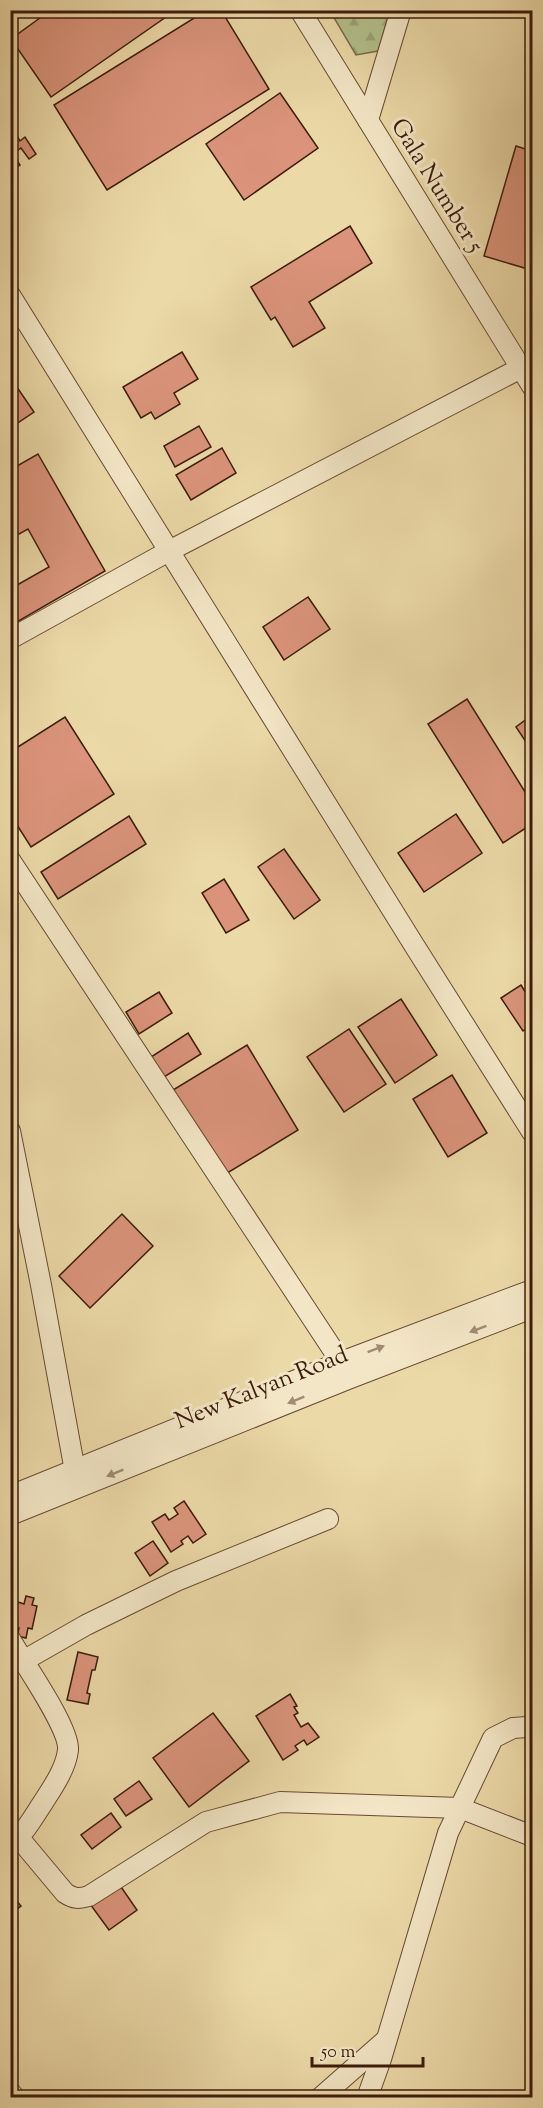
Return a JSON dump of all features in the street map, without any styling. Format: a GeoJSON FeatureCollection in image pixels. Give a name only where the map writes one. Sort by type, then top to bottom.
{"type":"FeatureCollection","features":[{"type":"Feature","properties":{"kind":"street","name":"Gala Number 5"},"geometry":{"type":"LineString","coordinates":[[300,10],[532,386]]}},
{"type":"Feature","properties":{"kind":"street"},"geometry":{"type":"LineString","coordinates":[[368,120],[401,10]]}},
{"type":"Feature","properties":{"kind":"street"},"geometry":{"type":"LineString","coordinates":[[10,295],[407,935],[532,1132]]}},
{"type":"Feature","properties":{"kind":"street"},"geometry":{"type":"LineString","coordinates":[[10,639],[169,551],[521,368]]}},
{"type":"Feature","properties":{"kind":"street"},"geometry":{"type":"LineString","coordinates":[[10,860],[341,1362]]}},
{"type":"Feature","properties":{"kind":"street"},"geometry":{"type":"LineString","coordinates":[[10,1131],[76,1479]]}},
{"type":"Feature","properties":{"kind":"street","name":"New Kalyan Road"},"geometry":{"type":"LineString","coordinates":[[10,1515],[76,1479],[341,1362],[532,1290]]}},
{"type":"Feature","properties":{"kind":"street","name":"New Kalyan Road"},"geometry":{"type":"LineString","coordinates":[[10,1496],[76,1479],[348,1379],[532,1308]]}},
{"type":"Feature","properties":{"kind":"street"},"geometry":{"type":"LineString","coordinates":[[23,1661],[86,1625],[176,1581],[328,1518]]}},
{"type":"Feature","properties":{"kind":"street"},"geometry":{"type":"LineString","coordinates":[[10,1639],[66,1735],[68,1750],[56,1781],[15,1842],[72,1898],[80,1899],[89,1896],[206,1822],[280,1802],[460,1808],[532,1836]]}},
{"type":"Feature","properties":{"kind":"street"},"geometry":{"type":"LineString","coordinates":[[367,2097],[387,2038],[448,1833],[493,1738],[513,1728],[532,1729]]}},
{"type":"Feature","properties":{"kind":"street"},"geometry":{"type":"LineString","coordinates":[[320,2097],[387,2038]]}},
{"type":"Feature","properties":{"kind":"street"},"geometry":{"type":"LineString","coordinates":[[10,2092],[15,2097]]}},
{"type":"Feature","properties":{"kind":"green space"},"geometry":{"type":"Polygon","coordinates":[[[330,11],[390,11],[378,51],[356,55],[330,11]]]}},
{"type":"Feature","properties":{"kind":"building"},"geometry":{"type":"Polygon","coordinates":[[[51,10],[176,10],[51,97],[11,39],[51,10]]]}},
{"type":"Feature","properties":{"kind":"building"},"geometry":{"type":"Polygon","coordinates":[[[207,10],[221,10],[269,89],[107,190],[54,105],[207,10]]]}},
{"type":"Feature","properties":{"kind":"building"},"geometry":{"type":"Polygon","coordinates":[[[280,93],[318,148],[244,200],[206,144],[280,93]]]}},
{"type":"Feature","properties":{"kind":"building"},"geometry":{"type":"Polygon","coordinates":[[[11,126],[20,141],[25,137],[36,154],[29,159],[21,148],[13,154],[20,165],[10,172],[11,126]]]}},
{"type":"Feature","properties":{"kind":"building"},"geometry":{"type":"Polygon","coordinates":[[[516,146],[532,151],[531,270],[484,256],[516,146]]]}},
{"type":"Feature","properties":{"kind":"building"},"geometry":{"type":"Polygon","coordinates":[[[350,226],[372,263],[309,302],[325,328],[293,347],[275,317],[271,320],[251,287],[350,226]]]}},
{"type":"Feature","properties":{"kind":"building"},"geometry":{"type":"Polygon","coordinates":[[[182,352],[198,379],[174,393],[180,404],[155,419],[151,412],[141,418],[123,387],[182,352]]]}},
{"type":"Feature","properties":{"kind":"building"},"geometry":{"type":"Polygon","coordinates":[[[10,377],[34,412],[10,428],[10,377]]]}},
{"type":"Feature","properties":{"kind":"building"},"geometry":{"type":"Polygon","coordinates":[[[199,426],[211,447],[175,467],[164,446],[199,426]]]}},
{"type":"Feature","properties":{"kind":"building"},"geometry":{"type":"Polygon","coordinates":[[[222,448],[236,473],[191,500],[176,475],[222,448]]]}},
{"type":"Feature","properties":{"kind":"building"},"geometry":{"type":"Polygon","coordinates":[[[38,454],[105,571],[10,626],[10,589],[49,567],[28,529],[10,539],[10,470],[38,454]]]}},
{"type":"Feature","properties":{"kind":"building"},"geometry":{"type":"Polygon","coordinates":[[[308,597],[330,629],[284,660],[263,627],[308,597]]]}},
{"type":"Feature","properties":{"kind":"building"},"geometry":{"type":"Polygon","coordinates":[[[467,699],[532,803],[532,824],[503,843],[428,724],[467,699]]]}},
{"type":"Feature","properties":{"kind":"building"},"geometry":{"type":"Polygon","coordinates":[[[532,715],[532,751],[516,727],[532,715]]]}},
{"type":"Feature","properties":{"kind":"building"},"geometry":{"type":"Polygon","coordinates":[[[65,717],[114,794],[31,847],[10,814],[10,752],[65,717]]]}},
{"type":"Feature","properties":{"kind":"building"},"geometry":{"type":"Polygon","coordinates":[[[456,814],[482,853],[424,892],[398,853],[456,814]]]}},
{"type":"Feature","properties":{"kind":"building"},"geometry":{"type":"Polygon","coordinates":[[[129,816],[146,844],[58,899],[41,872],[129,816]]]}},
{"type":"Feature","properties":{"kind":"building"},"geometry":{"type":"Polygon","coordinates":[[[284,849],[320,900],[294,919],[258,867],[284,849]]]}},
{"type":"Feature","properties":{"kind":"building"},"geometry":{"type":"Polygon","coordinates":[[[224,879],[249,920],[226,933],[202,893],[224,879]]]}},
{"type":"Feature","properties":{"kind":"building"},"geometry":{"type":"Polygon","coordinates":[[[532,977],[532,994],[525,982],[532,977]]]}},
{"type":"Feature","properties":{"kind":"building"},"geometry":{"type":"Polygon","coordinates":[[[521,985],[532,1003],[532,1024],[523,1031],[501,998],[521,985]]]}},
{"type":"Feature","properties":{"kind":"building"},"geometry":{"type":"Polygon","coordinates":[[[159,992],[172,1013],[139,1034],[126,1012],[159,992]]]}},
{"type":"Feature","properties":{"kind":"building"},"geometry":{"type":"Polygon","coordinates":[[[401,999],[437,1055],[395,1083],[358,1027],[401,999]]]}},
{"type":"Feature","properties":{"kind":"building"},"geometry":{"type":"Polygon","coordinates":[[[349,1029],[386,1084],[344,1112],[307,1057],[349,1029]]]}},
{"type":"Feature","properties":{"kind":"building"},"geometry":{"type":"Polygon","coordinates":[[[188,1033],[201,1054],[164,1077],[151,1057],[188,1033]]]}},
{"type":"Feature","properties":{"kind":"building"},"geometry":{"type":"Polygon","coordinates":[[[247,1045],[298,1130],[224,1175],[173,1090],[247,1045]]]}},
{"type":"Feature","properties":{"kind":"building"},"geometry":{"type":"Polygon","coordinates":[[[452,1075],[487,1133],[448,1157],[413,1099],[452,1075]]]}},
{"type":"Feature","properties":{"kind":"building"},"geometry":{"type":"Polygon","coordinates":[[[122,1214],[153,1246],[90,1308],[59,1276],[122,1214]]]}},
{"type":"Feature","properties":{"kind":"building"},"geometry":{"type":"Polygon","coordinates":[[[184,1501],[206,1534],[193,1543],[188,1536],[181,1541],[183,1544],[171,1552],[152,1522],[165,1514],[169,1520],[178,1514],[174,1508],[184,1501]]]}},
{"type":"Feature","properties":{"kind":"building"},"geometry":{"type":"Polygon","coordinates":[[[153,1541],[168,1563],[150,1576],[135,1553],[153,1541]]]}},
{"type":"Feature","properties":{"kind":"building"},"geometry":{"type":"Polygon","coordinates":[[[26,1596],[34,1598],[32,1605],[37,1606],[32,1629],[28,1628],[26,1638],[17,1636],[19,1628],[13,1626],[18,1602],[24,1604],[26,1596]]]}},
{"type":"Feature","properties":{"kind":"building"},"geometry":{"type":"Polygon","coordinates":[[[78,1652],[98,1657],[95,1670],[92,1670],[87,1693],[90,1694],[88,1704],[67,1700],[78,1652]]]}},
{"type":"Feature","properties":{"kind":"building"},"geometry":{"type":"Polygon","coordinates":[[[290,1694],[297,1706],[294,1707],[298,1713],[294,1715],[301,1727],[308,1723],[319,1737],[307,1745],[304,1740],[295,1746],[298,1750],[283,1760],[256,1716],[290,1694]]]}},
{"type":"Feature","properties":{"kind":"building"},"geometry":{"type":"Polygon","coordinates":[[[213,1713],[249,1761],[189,1807],[153,1758],[213,1713]]]}},
{"type":"Feature","properties":{"kind":"building"},"geometry":{"type":"Polygon","coordinates":[[[139,1781],[152,1799],[126,1816],[114,1799],[139,1781]]]}},
{"type":"Feature","properties":{"kind":"building"},"geometry":{"type":"Polygon","coordinates":[[[111,1813],[121,1827],[92,1849],[81,1835],[111,1813]]]}},
{"type":"Feature","properties":{"kind":"building"},"geometry":{"type":"Polygon","coordinates":[[[119,1884],[137,1910],[109,1930],[90,1904],[119,1884]]]}},
{"type":"Feature","properties":{"kind":"building"},"geometry":{"type":"Polygon","coordinates":[[[10,1893],[21,1906],[10,1914],[10,1893]]]}}]}
